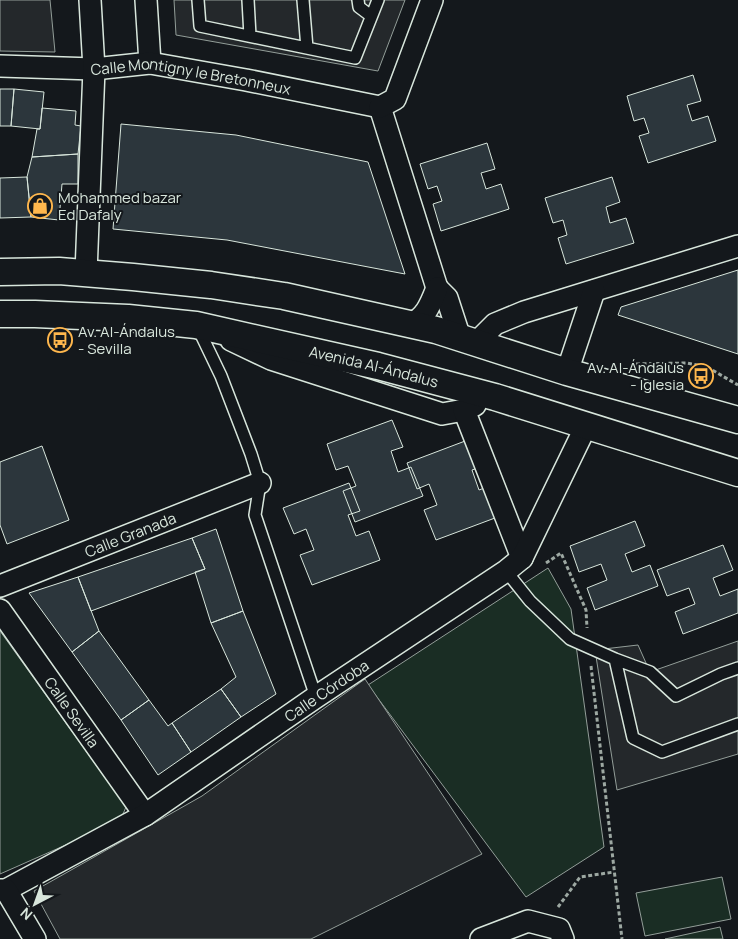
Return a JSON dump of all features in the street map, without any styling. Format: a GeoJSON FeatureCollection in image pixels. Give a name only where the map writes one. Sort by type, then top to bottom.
{"type":"FeatureCollection","features":[{"type":"Feature","properties":{"kind":"street"},"geometry":{"type":"LineString","coordinates":[[86,273],[94,69],[90,0]]}},
{"type":"Feature","properties":{"kind":"street"},"geometry":{"type":"LineString","coordinates":[[146,0],[150,63]]}},
{"type":"Feature","properties":{"kind":"street"},"geometry":{"type":"LineString","coordinates":[[432,0],[394,100],[380,107],[437,288],[447,298],[468,340]]}},
{"type":"Feature","properties":{"kind":"street","name":"Calle Montigny le Bretonneux"},"geometry":{"type":"LineString","coordinates":[[0,66],[94,69],[150,63],[380,107]]}},
{"type":"Feature","properties":{"kind":"street"},"geometry":{"type":"LineString","coordinates":[[468,340],[495,324],[524,312],[738,246]]}},
{"type":"Feature","properties":{"kind":"street"},"geometry":{"type":"LineString","coordinates":[[0,272],[51,271],[133,276],[284,296],[436,330],[567,372],[738,420]]}},
{"type":"Feature","properties":{"kind":"street"},"geometry":{"type":"LineString","coordinates":[[410,324],[418,321],[423,316],[437,288]]}},
{"type":"Feature","properties":{"kind":"street"},"geometry":{"type":"LineString","coordinates":[[567,372],[594,291]]}},
{"type":"Feature","properties":{"kind":"street","name":"Avenida Al-Ándalus"},"geometry":{"type":"LineString","coordinates":[[0,314],[128,318],[196,325],[378,366],[495,397],[738,473]]}},
{"type":"Feature","properties":{"kind":"street"},"geometry":{"type":"LineString","coordinates":[[196,325],[271,359],[442,414],[464,410],[495,397]]}},
{"type":"Feature","properties":{"kind":"street"},"geometry":{"type":"LineString","coordinates":[[464,410],[514,570]]}},
{"type":"Feature","properties":{"kind":"street"},"geometry":{"type":"LineString","coordinates":[[514,570],[586,426]]}},
{"type":"Feature","properties":{"kind":"street","name":"Calle Granada"},"geometry":{"type":"LineString","coordinates":[[0,586],[260,484]]}},
{"type":"Feature","properties":{"kind":"street","name":"Calle Córdoba"},"geometry":{"type":"LineString","coordinates":[[3,890],[145,815],[316,697],[514,570]]}},
{"type":"Feature","properties":{"kind":"street","name":"Calle Sevilla"},"geometry":{"type":"LineString","coordinates":[[0,610],[145,815]]}},
{"type":"Feature","properties":{"kind":"street"},"geometry":{"type":"LineString","coordinates":[[3,890],[35,939]]}},
{"type":"Feature","properties":{"kind":"street"},"geometry":{"type":"LineString","coordinates":[[481,939],[528,921],[559,928],[563,939]]}},
{"type":"Feature","properties":{"kind":"lane"},"geometry":{"type":"LineString","coordinates":[[198,0],[200,26],[355,58],[378,0]]}},
{"type":"Feature","properties":{"kind":"lane"},"geometry":{"type":"LineString","coordinates":[[248,0],[250,36]]}},
{"type":"Feature","properties":{"kind":"lane"},"geometry":{"type":"LineString","coordinates":[[303,0],[306,48]]}},
{"type":"Feature","properties":{"kind":"lane"},"geometry":{"type":"LineString","coordinates":[[358,0],[358,7],[371,16]]}},
{"type":"Feature","properties":{"kind":"lane"},"geometry":{"type":"LineString","coordinates":[[196,325],[221,376],[260,484],[255,515],[316,697]]}},
{"type":"Feature","properties":{"kind":"lane"},"geometry":{"type":"LineString","coordinates":[[514,570],[530,601],[570,639],[650,672],[676,696],[721,674],[738,668]]}},
{"type":"Feature","properties":{"kind":"lane"},"geometry":{"type":"LineString","coordinates":[[615,659],[633,738],[662,752],[738,724]]}},
{"type":"Feature","properties":{"kind":"path"},"geometry":{"type":"LineString","coordinates":[[514,570],[561,553],[586,610],[588,647],[622,939]]}},
{"type":"Feature","properties":{"kind":"path"},"geometry":{"type":"LineString","coordinates":[[545,925],[580,877],[614,872]]}},
{"type":"Feature","properties":{"kind":"green space"},"geometry":{"type":"Polygon","coordinates":[[[548,568],[571,609],[604,847],[526,897],[368,685],[548,568]]]}},
{"type":"Feature","properties":{"kind":"green space"},"geometry":{"type":"Polygon","coordinates":[[[0,631],[126,807],[120,821],[0,874],[0,631]]]}},
{"type":"Feature","properties":{"kind":"green space"},"geometry":{"type":"Polygon","coordinates":[[[722,877],[731,919],[645,936],[636,893],[722,877]]]}},
{"type":"Feature","properties":{"kind":"green space"},"geometry":{"type":"Polygon","coordinates":[[[720,927],[723,939],[665,939],[720,927]]]}},
{"type":"Feature","properties":{"kind":"shaded area"},"geometry":{"type":"Polygon","coordinates":[[[0,0],[50,0],[55,52],[0,51],[0,0]]]}},
{"type":"Feature","properties":{"kind":"shaded area"},"geometry":{"type":"Polygon","coordinates":[[[174,0],[405,0],[378,71],[176,35],[174,0]]]}},
{"type":"Feature","properties":{"kind":"shaded area"},"geometry":{"type":"Polygon","coordinates":[[[738,641],[738,754],[617,790],[595,650],[638,645],[650,672],[738,641]]]}},
{"type":"Feature","properties":{"kind":"shaded area"},"geometry":{"type":"Polygon","coordinates":[[[365,679],[482,854],[311,939],[60,939],[34,891],[202,796],[365,679]]]}},
{"type":"Feature","properties":{"kind":"building"},"geometry":{"type":"Polygon","coordinates":[[[693,75],[701,101],[687,105],[692,121],[708,116],[716,141],[648,163],[639,136],[649,133],[644,118],[634,121],[627,96],[693,75]]]}},
{"type":"Feature","properties":{"kind":"building"},"geometry":{"type":"Polygon","coordinates":[[[0,89],[14,89],[11,126],[0,126],[0,89]]]}},
{"type":"Feature","properties":{"kind":"building"},"geometry":{"type":"Polygon","coordinates":[[[14,89],[44,92],[40,129],[11,126],[14,89]]]}},
{"type":"Feature","properties":{"kind":"building"},"geometry":{"type":"Polygon","coordinates":[[[42,108],[76,111],[75,125],[81,126],[78,154],[32,157],[37,129],[40,129],[42,108]]]}},
{"type":"Feature","properties":{"kind":"building"},"geometry":{"type":"Polygon","coordinates":[[[121,124],[236,135],[368,162],[405,274],[227,240],[113,229],[121,124]]]}},
{"type":"Feature","properties":{"kind":"building"},"geometry":{"type":"Polygon","coordinates":[[[487,143],[495,169],[481,173],[486,189],[501,184],[509,209],[441,231],[433,204],[442,201],[437,186],[428,189],[420,164],[487,143]]]}},
{"type":"Feature","properties":{"kind":"building"},"geometry":{"type":"Polygon","coordinates":[[[78,154],[78,184],[62,184],[59,220],[31,217],[27,177],[32,157],[78,154]]]}},
{"type":"Feature","properties":{"kind":"building"},"geometry":{"type":"Polygon","coordinates":[[[27,177],[31,217],[0,218],[0,178],[27,177]]]}},
{"type":"Feature","properties":{"kind":"building"},"geometry":{"type":"Polygon","coordinates":[[[612,177],[620,202],[606,207],[610,223],[626,218],[634,243],[566,264],[558,238],[567,235],[563,220],[553,223],[545,198],[612,177]]]}},
{"type":"Feature","properties":{"kind":"building"},"geometry":{"type":"Polygon","coordinates":[[[738,270],[738,354],[618,315],[621,307],[738,270]]]}},
{"type":"Feature","properties":{"kind":"building"},"geometry":{"type":"Polygon","coordinates":[[[392,420],[403,447],[391,451],[398,472],[411,467],[423,496],[355,522],[343,491],[356,486],[348,466],[336,470],[327,444],[392,420]]]}},
{"type":"Feature","properties":{"kind":"building"},"geometry":{"type":"Polygon","coordinates":[[[473,438],[483,466],[472,470],[479,490],[492,485],[503,515],[436,540],[424,510],[437,505],[429,484],[417,489],[407,463],[473,438]]]}},
{"type":"Feature","properties":{"kind":"building"},"geometry":{"type":"Polygon","coordinates":[[[42,446],[69,520],[7,544],[0,525],[0,462],[42,446]]]}},
{"type":"Feature","properties":{"kind":"building"},"geometry":{"type":"Polygon","coordinates":[[[349,483],[360,511],[348,515],[356,536],[369,531],[380,560],[312,585],[300,555],[314,550],[306,529],[294,534],[283,508],[349,483]]]}},
{"type":"Feature","properties":{"kind":"building"},"geometry":{"type":"Polygon","coordinates":[[[635,521],[645,546],[625,554],[632,572],[650,565],[658,586],[595,610],[587,588],[607,580],[601,564],[579,572],[570,546],[635,521]]]}},
{"type":"Feature","properties":{"kind":"building"},"geometry":{"type":"Polygon","coordinates":[[[216,529],[243,611],[211,623],[195,572],[205,569],[192,538],[216,529]]]}},
{"type":"Feature","properties":{"kind":"building"},"geometry":{"type":"Polygon","coordinates":[[[192,538],[205,569],[91,611],[78,577],[192,538]]]}},
{"type":"Feature","properties":{"kind":"building"},"geometry":{"type":"Polygon","coordinates":[[[723,545],[733,570],[713,578],[720,596],[738,589],[738,613],[683,634],[675,612],[695,604],[689,588],[667,596],[657,570],[723,545]]]}},
{"type":"Feature","properties":{"kind":"building"},"geometry":{"type":"Polygon","coordinates":[[[78,577],[99,631],[72,652],[29,593],[78,577]]]}},
{"type":"Feature","properties":{"kind":"building"},"geometry":{"type":"Polygon","coordinates":[[[243,611],[276,694],[241,717],[221,689],[236,677],[211,623],[243,611]]]}},
{"type":"Feature","properties":{"kind":"building"},"geometry":{"type":"Polygon","coordinates":[[[99,631],[149,700],[121,720],[72,652],[99,631]]]}},
{"type":"Feature","properties":{"kind":"building"},"geometry":{"type":"Polygon","coordinates":[[[221,689],[241,717],[191,752],[172,723],[221,689]]]}},
{"type":"Feature","properties":{"kind":"building"},"geometry":{"type":"Polygon","coordinates":[[[149,700],[168,726],[172,723],[191,752],[158,775],[121,720],[149,700]]]}},
{"type":"Feature","properties":{"kind":"place","name":"Mohammed bazar Ed Dafaly"},"geometry":{"type":"Point","coordinates":[40,206]}},
{"type":"Feature","properties":{"kind":"place","name":"Av. Al-Ándalus - Sevilla"},"geometry":{"type":"Point","coordinates":[60,340]}},
{"type":"Feature","properties":{"kind":"place","name":"Av. Al-Ándalus - Iglesia"},"geometry":{"type":"Point","coordinates":[701,376]}}]}
